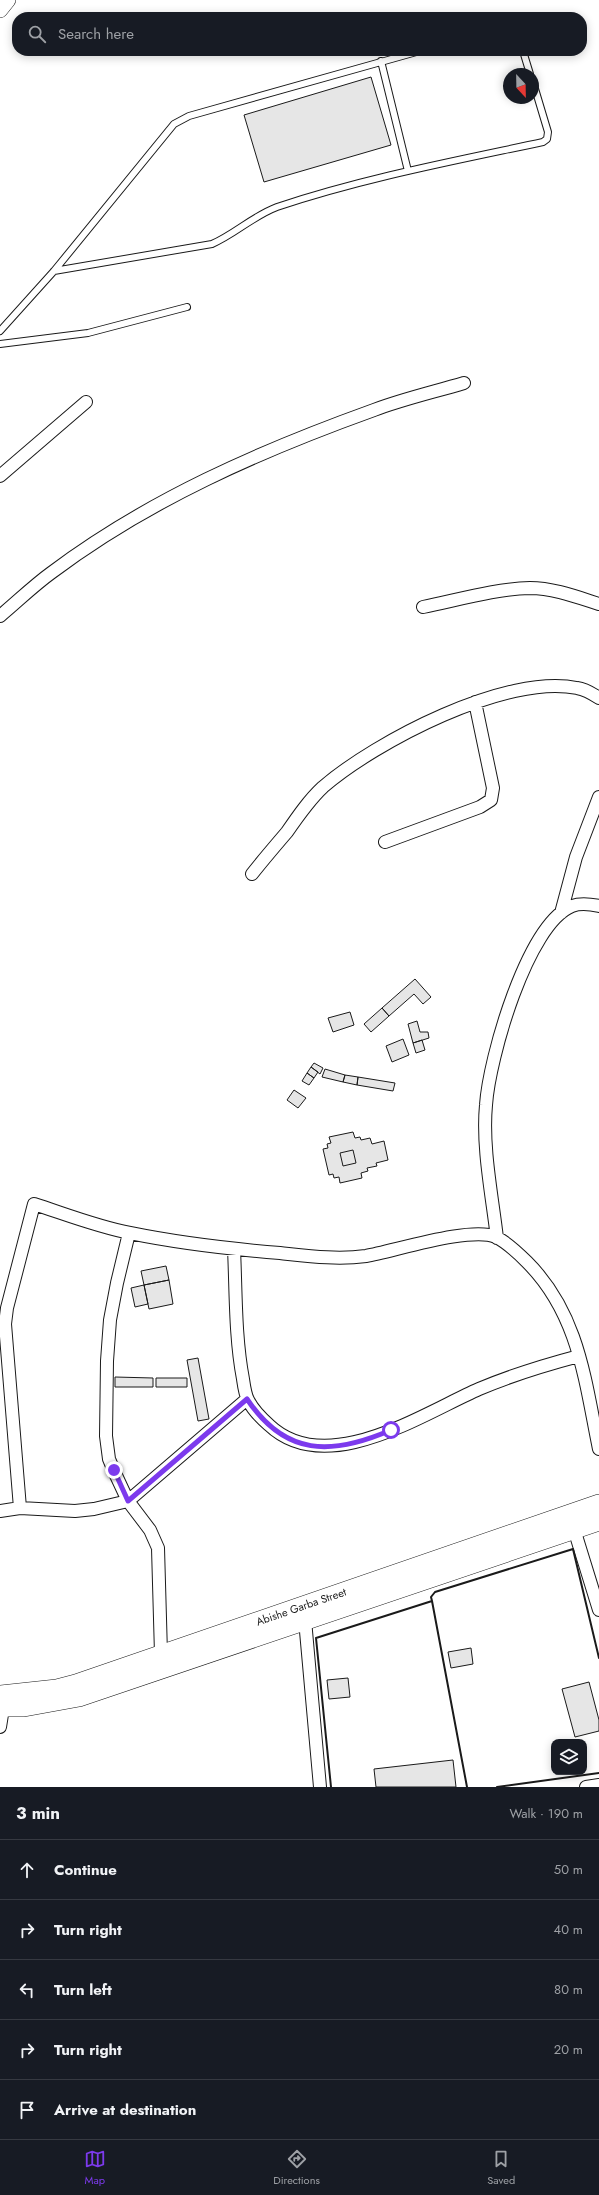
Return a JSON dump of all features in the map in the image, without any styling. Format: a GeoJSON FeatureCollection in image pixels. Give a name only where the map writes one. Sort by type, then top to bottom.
{"type":"FeatureCollection","features":[{"type":"Feature","properties":{"kind":"highway","name":"Abishe Garba Street"},"geometry":{"type":"LineString","coordinates":[[2,1701],[76,1684],[599,1504]]}},
{"type":"Feature","properties":{"kind":"highway","name":"Abishe Garba Street"},"geometry":{"type":"LineString","coordinates":[[2,1701],[43,1704],[79,1697],[599,1521]]}},
{"type":"Feature","properties":{"kind":"street"},"geometry":{"type":"LineString","coordinates":[[0,10],[8,0]]}},
{"type":"Feature","properties":{"kind":"street"},"geometry":{"type":"LineString","coordinates":[[0,616],[50,573],[182,490],[264,452],[375,409],[464,383]]}},
{"type":"Feature","properties":{"kind":"street"},"geometry":{"type":"LineString","coordinates":[[0,476],[86,402]]}},
{"type":"Feature","properties":{"kind":"street"},"geometry":{"type":"LineString","coordinates":[[423,607],[502,591],[530,588],[561,593],[599,604]]}},
{"type":"Feature","properties":{"kind":"street"},"geometry":{"type":"LineString","coordinates":[[252,874],[306,805],[322,788],[344,770],[387,742],[474,702],[525,690],[556,685],[578,688],[599,698]]}},
{"type":"Feature","properties":{"kind":"street"},"geometry":{"type":"LineString","coordinates":[[385,842],[480,807],[491,800],[493,788],[474,702]]}},
{"type":"Feature","properties":{"kind":"street"},"geometry":{"type":"LineString","coordinates":[[561,913],[576,857],[599,797]]}},
{"type":"Feature","properties":{"kind":"street"},"geometry":{"type":"LineString","coordinates":[[497,1238],[488,1164],[486,1105],[490,1074],[511,1001],[528,958],[535,946],[561,913],[572,906],[581,904],[599,906]]}},
{"type":"Feature","properties":{"kind":"street"},"geometry":{"type":"LineString","coordinates":[[20,1508],[5,1324],[7,1308],[34,1204],[128,1233],[234,1249],[331,1258],[354,1257],[462,1236],[481,1234],[497,1238],[523,1258],[548,1286],[563,1309],[580,1356],[599,1449]]}},
{"type":"Feature","properties":{"kind":"street"},"geometry":{"type":"LineString","coordinates":[[128,1233],[116,1283],[110,1320],[107,1361],[106,1436],[109,1459],[128,1501],[150,1530],[158,1548],[161,1654]]}},
{"type":"Feature","properties":{"kind":"street"},"geometry":{"type":"LineString","coordinates":[[234,1249],[238,1346],[247,1399],[265,1422],[287,1440],[311,1446],[346,1444],[378,1435],[415,1420],[446,1404],[514,1374],[580,1356]]}},
{"type":"Feature","properties":{"kind":"street"},"geometry":{"type":"LineString","coordinates":[[0,1511],[20,1508],[75,1511],[94,1509],[128,1501],[247,1399]]}},
{"type":"Feature","properties":{"kind":"street"},"geometry":{"type":"LineString","coordinates":[[574,1529],[599,1610]]}},
{"type":"Feature","properties":{"kind":"street"},"geometry":{"type":"LineString","coordinates":[[305,1620],[320,1787]]}},
{"type":"Feature","properties":{"kind":"street"},"geometry":{"type":"LineString","coordinates":[[0,1727],[2,1701]]}},
{"type":"Feature","properties":{"kind":"street"},"geometry":{"type":"LineString","coordinates":[[586,1787],[599,1785]]}},
{"type":"Feature","properties":{"kind":"lane"},"geometry":{"type":"LineString","coordinates":[[0,331],[54,271],[174,124],[189,116],[400,56]]}},
{"type":"Feature","properties":{"kind":"lane"},"geometry":{"type":"LineString","coordinates":[[525,56],[528,68]]}},
{"type":"Feature","properties":{"kind":"lane"},"geometry":{"type":"LineString","coordinates":[[381,61],[408,171]]}},
{"type":"Feature","properties":{"kind":"lane"},"geometry":{"type":"LineString","coordinates":[[54,271],[212,244],[253,218],[277,207],[408,171],[543,142],[547,140],[548,132],[539,102]]}},
{"type":"Feature","properties":{"kind":"lane"},"geometry":{"type":"LineString","coordinates":[[0,344],[88,333],[187,307]]}},
{"type":"Feature","properties":{"kind":"building"},"geometry":{"type":"Polygon","coordinates":[[[371,77],[391,145],[264,182],[244,115],[371,77]]]}},
{"type":"Feature","properties":{"kind":"building"},"geometry":{"type":"Polygon","coordinates":[[[415,979],[431,997],[423,1004],[414,994],[389,1016],[382,1008],[415,979]]]}},
{"type":"Feature","properties":{"kind":"building"},"geometry":{"type":"Polygon","coordinates":[[[382,1008],[389,1016],[371,1032],[364,1024],[382,1008]]]}},
{"type":"Feature","properties":{"kind":"building"},"geometry":{"type":"Polygon","coordinates":[[[350,1012],[354,1025],[333,1032],[328,1018],[350,1012]]]}},
{"type":"Feature","properties":{"kind":"building"},"geometry":{"type":"Polygon","coordinates":[[[417,1021],[420,1032],[428,1032],[429,1038],[413,1043],[408,1024],[417,1021]]]}},
{"type":"Feature","properties":{"kind":"building"},"geometry":{"type":"Polygon","coordinates":[[[403,1039],[409,1055],[392,1062],[386,1046],[403,1039]]]}},
{"type":"Feature","properties":{"kind":"building"},"geometry":{"type":"Polygon","coordinates":[[[422,1040],[425,1050],[416,1053],[413,1043],[422,1040]]]}},
{"type":"Feature","properties":{"kind":"building"},"geometry":{"type":"Polygon","coordinates":[[[314,1063],[323,1068],[320,1074],[311,1067],[314,1063]]]}},
{"type":"Feature","properties":{"kind":"building"},"geometry":{"type":"Polygon","coordinates":[[[311,1067],[318,1072],[314,1078],[307,1073],[311,1067]]]}},
{"type":"Feature","properties":{"kind":"building"},"geometry":{"type":"Polygon","coordinates":[[[325,1069],[345,1075],[343,1082],[322,1077],[325,1069]]]}},
{"type":"Feature","properties":{"kind":"building"},"geometry":{"type":"Polygon","coordinates":[[[307,1073],[314,1078],[309,1085],[302,1081],[307,1073]]]}},
{"type":"Feature","properties":{"kind":"building"},"geometry":{"type":"Polygon","coordinates":[[[345,1075],[358,1077],[357,1085],[343,1082],[345,1075]]]}},
{"type":"Feature","properties":{"kind":"building"},"geometry":{"type":"Polygon","coordinates":[[[358,1077],[395,1083],[393,1091],[357,1085],[358,1077]]]}},
{"type":"Feature","properties":{"kind":"building"},"geometry":{"type":"Polygon","coordinates":[[[294,1090],[306,1098],[298,1108],[287,1100],[294,1090]]]}},
{"type":"Feature","properties":{"kind":"building"},"geometry":{"type":"Polygon","coordinates":[[[353,1132],[355,1138],[360,1137],[361,1140],[370,1138],[372,1144],[384,1141],[388,1160],[376,1163],[377,1166],[367,1168],[368,1171],[361,1173],[362,1178],[340,1183],[339,1177],[334,1178],[333,1174],[329,1175],[323,1149],[328,1148],[327,1144],[331,1143],[329,1137],[353,1132]]]}},
{"type":"Feature","properties":{"kind":"building"},"geometry":{"type":"Polygon","coordinates":[[[353,1150],[356,1163],[343,1166],[340,1153],[353,1150]]]}},
{"type":"Feature","properties":{"kind":"building"},"geometry":{"type":"Polygon","coordinates":[[[166,1266],[169,1280],[144,1285],[141,1271],[166,1266]]]}},
{"type":"Feature","properties":{"kind":"building"},"geometry":{"type":"Polygon","coordinates":[[[169,1280],[173,1304],[149,1309],[144,1285],[169,1280]]]}},
{"type":"Feature","properties":{"kind":"building"},"geometry":{"type":"Polygon","coordinates":[[[144,1285],[148,1304],[135,1307],[131,1288],[144,1285]]]}},
{"type":"Feature","properties":{"kind":"building"},"geometry":{"type":"Polygon","coordinates":[[[198,1358],[209,1419],[198,1421],[187,1360],[198,1358]]]}},
{"type":"Feature","properties":{"kind":"building"},"geometry":{"type":"Polygon","coordinates":[[[115,1377],[153,1378],[153,1387],[115,1387],[115,1377]]]}},
{"type":"Feature","properties":{"kind":"building"},"geometry":{"type":"Polygon","coordinates":[[[156,1378],[187,1378],[187,1387],[156,1387],[156,1378]]]}},
{"type":"Feature","properties":{"kind":"building"},"geometry":{"type":"Polygon","coordinates":[[[471,1648],[473,1664],[451,1668],[448,1652],[471,1648]]]}},
{"type":"Feature","properties":{"kind":"building"},"geometry":{"type":"Polygon","coordinates":[[[348,1678],[350,1697],[329,1699],[327,1680],[348,1678]]]}},
{"type":"Feature","properties":{"kind":"building"},"geometry":{"type":"Polygon","coordinates":[[[589,1682],[599,1720],[599,1731],[575,1737],[562,1689],[589,1682]]]}},
{"type":"Feature","properties":{"kind":"building"},"geometry":{"type":"Polygon","coordinates":[[[453,1760],[456,1787],[376,1787],[374,1769],[453,1760]]]}},
{"type":"Feature","properties":{"kind":"wall"},"geometry":{"type":"LineString","coordinates":[[331,1787],[316,1638],[432,1601],[431,1597],[435,1592],[573,1549],[599,1658]]}},
{"type":"Feature","properties":{"kind":"wall"},"geometry":{"type":"LineString","coordinates":[[432,1601],[467,1787]]}},
{"type":"Feature","properties":{"kind":"wall"},"geometry":{"type":"LineString","coordinates":[[497,1787],[599,1773]]}},
{"type":"Feature","properties":{"kind":"route"},"geometry":{"type":"LineString","coordinates":[[114,1470],[128,1501],[247,1399],[265,1422],[287,1440],[311,1446],[346,1444],[365,1440],[391,1430]]}}]}
